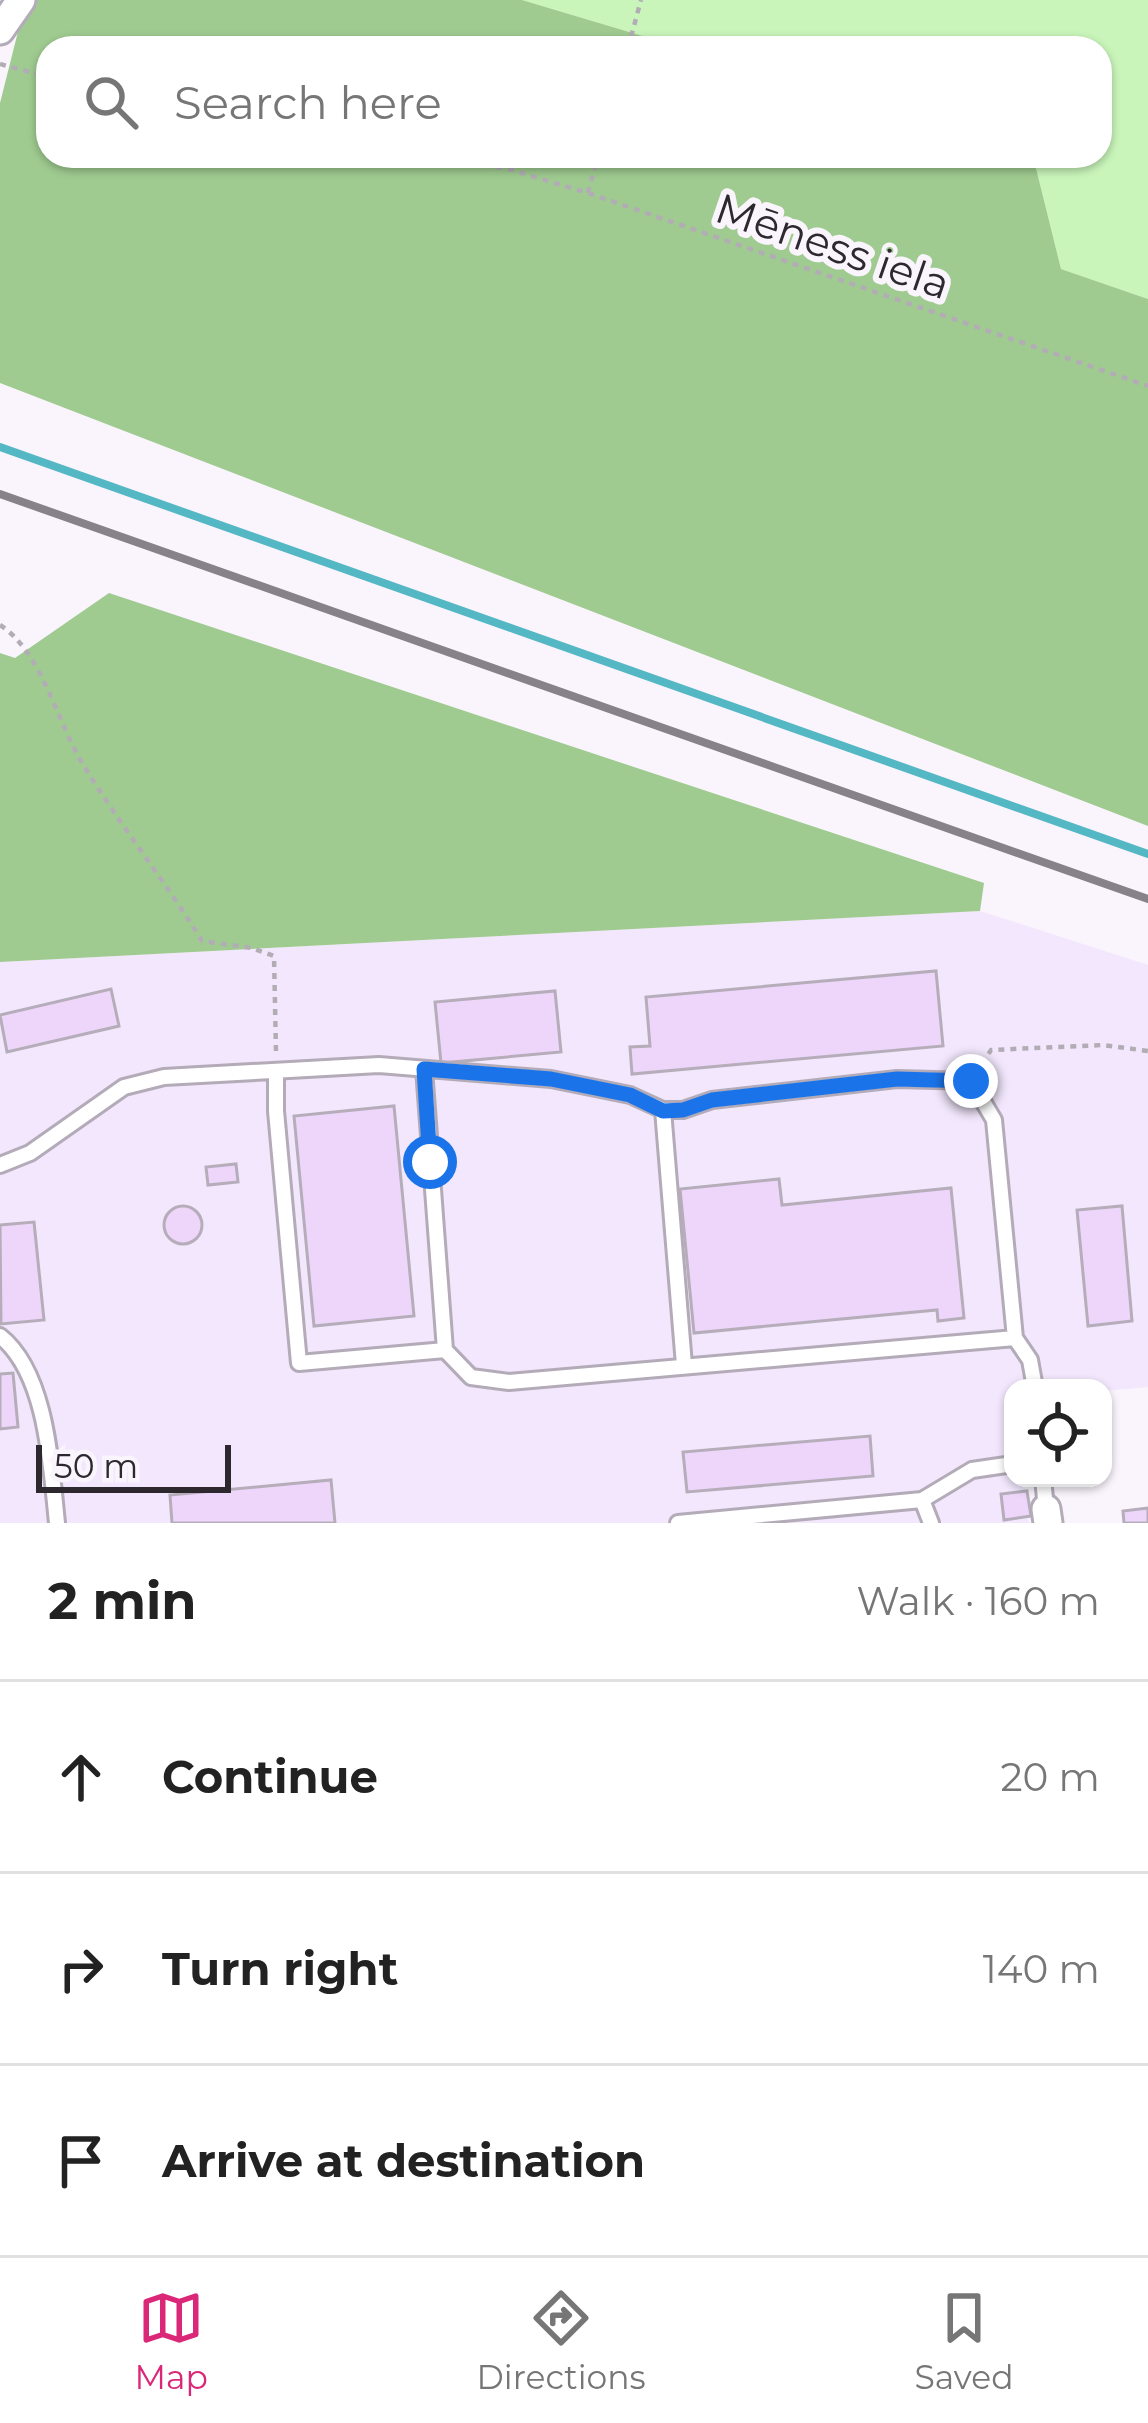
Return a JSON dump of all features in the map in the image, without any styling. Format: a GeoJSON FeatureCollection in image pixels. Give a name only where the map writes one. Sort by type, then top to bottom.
{"type":"FeatureCollection","features":[{"type":"Feature","properties":{"kind":"street"},"geometry":{"type":"LineString","coordinates":[[0,30],[22,0]]}},
{"type":"Feature","properties":{"kind":"lane"},"geometry":{"type":"LineString","coordinates":[[0,1165],[30,1153],[124,1087],[164,1077],[379,1065],[551,1079],[630,1095],[663,1111],[712,1100],[897,1079],[971,1081],[994,1120],[1015,1339],[1030,1360],[1033,1379]]}},
{"type":"Feature","properties":{"kind":"lane"},"geometry":{"type":"LineString","coordinates":[[424,1069],[445,1350],[471,1377],[509,1382],[1015,1339]]}},
{"type":"Feature","properties":{"kind":"lane"},"geometry":{"type":"LineString","coordinates":[[276,1073],[298,1363],[445,1350]]}},
{"type":"Feature","properties":{"kind":"lane"},"geometry":{"type":"LineString","coordinates":[[663,1111],[684,1364]]}},
{"type":"Feature","properties":{"kind":"lane"},"geometry":{"type":"LineString","coordinates":[[0,1336],[10,1345],[42,1411],[57,1523]]}},
{"type":"Feature","properties":{"kind":"lane"},"geometry":{"type":"LineString","coordinates":[[678,1523],[922,1500],[972,1470],[1004,1465]]}},
{"type":"Feature","properties":{"kind":"lane"},"geometry":{"type":"LineString","coordinates":[[922,1500],[931,1523]]}},
{"type":"Feature","properties":{"kind":"path"},"geometry":{"type":"LineString","coordinates":[[631,36],[641,0]]}},
{"type":"Feature","properties":{"kind":"path"},"geometry":{"type":"LineString","coordinates":[[0,64],[36,73]]}},
{"type":"Feature","properties":{"kind":"path","name":"Mēness iela"},"geometry":{"type":"LineString","coordinates":[[502,168],[588,193],[1148,386]]}},
{"type":"Feature","properties":{"kind":"path"},"geometry":{"type":"LineString","coordinates":[[588,193],[595,168]]}},
{"type":"Feature","properties":{"kind":"path"},"geometry":{"type":"LineString","coordinates":[[0,625],[42,679],[79,759],[202,940],[274,956],[276,1073]]}},
{"type":"Feature","properties":{"kind":"path"},"geometry":{"type":"LineString","coordinates":[[971,1081],[992,1050],[1103,1045],[1148,1051]]}},
{"type":"Feature","properties":{"kind":"shaded area"},"geometry":{"type":"Polygon","coordinates":[[[980,911],[1148,965],[1148,1387],[1112,1390],[1112,1379],[1004,1379],[1004,1487],[1025,1487],[1029,1523],[0,1523],[0,962],[980,911]]]}},
{"type":"Feature","properties":{"kind":"green space"},"geometry":{"type":"Polygon","coordinates":[[[26,0],[522,0],[643,36],[36,36],[36,168],[1036,168],[1061,269],[1148,299],[1148,826],[0,383],[0,103],[26,0]]]}},
{"type":"Feature","properties":{"kind":"green space"},"geometry":{"type":"Polygon","coordinates":[[[522,0],[1148,0],[1148,299],[1061,269],[1036,168],[1112,168],[1112,36],[643,36],[522,0]]]}},
{"type":"Feature","properties":{"kind":"green space"},"geometry":{"type":"Polygon","coordinates":[[[109,593],[984,883],[980,911],[0,962],[0,653],[15,658],[109,593]]]}},
{"type":"Feature","properties":{"kind":"building"},"geometry":{"type":"Polygon","coordinates":[[[936,971],[943,1046],[632,1074],[630,1047],[650,1046],[646,997],[936,971]]]}},
{"type":"Feature","properties":{"kind":"building"},"geometry":{"type":"Polygon","coordinates":[[[111,989],[119,1026],[7,1052],[0,1015],[111,989]]]}},
{"type":"Feature","properties":{"kind":"building"},"geometry":{"type":"Polygon","coordinates":[[[555,991],[561,1052],[441,1063],[435,1002],[555,991]]]}},
{"type":"Feature","properties":{"kind":"building"},"geometry":{"type":"Polygon","coordinates":[[[394,1106],[414,1316],[314,1326],[294,1116],[394,1106]]]}},
{"type":"Feature","properties":{"kind":"building"},"geometry":{"type":"Polygon","coordinates":[[[236,1164],[238,1182],[208,1185],[206,1167],[236,1164]]]}},
{"type":"Feature","properties":{"kind":"building"},"geometry":{"type":"Polygon","coordinates":[[[779,1179],[782,1205],[951,1188],[964,1318],[938,1321],[937,1310],[694,1333],[680,1189],[779,1179]]]}},
{"type":"Feature","properties":{"kind":"building"},"geometry":{"type":"Polygon","coordinates":[[[183,1206],[197,1211],[202,1225],[197,1239],[183,1244],[169,1239],[164,1225],[169,1211],[183,1206]]]}},
{"type":"Feature","properties":{"kind":"building"},"geometry":{"type":"Polygon","coordinates":[[[1122,1206],[1132,1321],[1088,1326],[1077,1210],[1122,1206]]]}},
{"type":"Feature","properties":{"kind":"building"},"geometry":{"type":"Polygon","coordinates":[[[34,1222],[44,1320],[1,1324],[0,1225],[34,1222]]]}},
{"type":"Feature","properties":{"kind":"building"},"geometry":{"type":"Polygon","coordinates":[[[13,1373],[18,1427],[0,1429],[0,1374],[13,1373]]]}},
{"type":"Feature","properties":{"kind":"building"},"geometry":{"type":"Polygon","coordinates":[[[870,1436],[873,1476],[687,1492],[683,1452],[870,1436]]]}},
{"type":"Feature","properties":{"kind":"building"},"geometry":{"type":"Polygon","coordinates":[[[331,1480],[335,1523],[172,1523],[170,1495],[331,1480]]]}},
{"type":"Feature","properties":{"kind":"building"},"geometry":{"type":"Polygon","coordinates":[[[1027,1491],[1031,1516],[1004,1520],[1001,1494],[1027,1491]]]}},
{"type":"Feature","properties":{"kind":"building"},"geometry":{"type":"Polygon","coordinates":[[[1148,1508],[1148,1523],[1124,1523],[1123,1511],[1148,1508]]]}},
{"type":"Feature","properties":{"kind":"waterway"},"geometry":{"type":"LineString","coordinates":[[0,447],[1148,854]]}},
{"type":"Feature","properties":{"kind":"railway"},"geometry":{"type":"LineString","coordinates":[[0,494],[1148,899]]}},
{"type":"Feature","properties":{"kind":"route"},"geometry":{"type":"LineString","coordinates":[[430,1162],[424,1069],[551,1079],[630,1095],[663,1111],[712,1100],[897,1079],[971,1081]]}}]}
